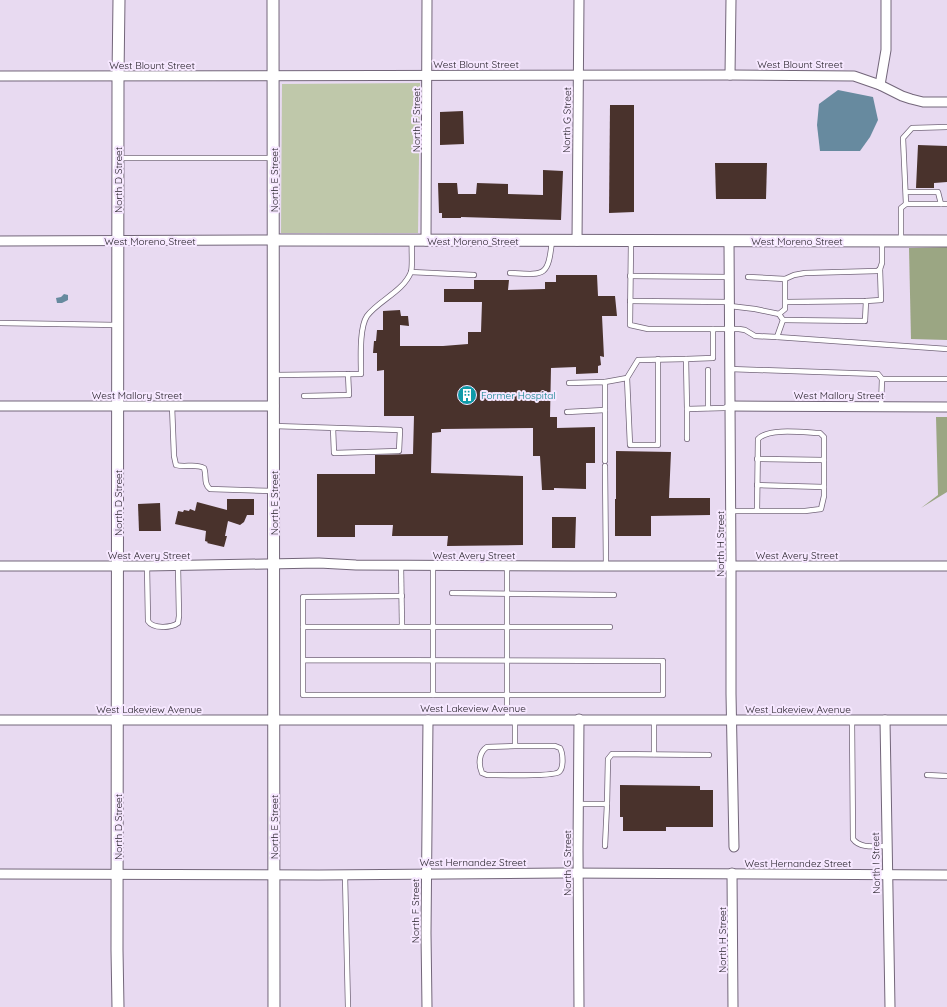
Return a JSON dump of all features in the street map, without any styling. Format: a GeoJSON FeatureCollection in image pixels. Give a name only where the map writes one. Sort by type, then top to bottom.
{"type":"FeatureCollection","features":[{"type":"Feature","properties":{"kind":"street","name":"North D Street"},"geometry":{"type":"LineString","coordinates":[[118,1007],[119,0]]}},
{"type":"Feature","properties":{"kind":"street","name":"North E Street"},"geometry":{"type":"LineString","coordinates":[[273,0],[274,1007]]}},
{"type":"Feature","properties":{"kind":"street","name":"North F Street"},"geometry":{"type":"LineString","coordinates":[[426,241],[427,0]]}},
{"type":"Feature","properties":{"kind":"street","name":"North G Street"},"geometry":{"type":"LineString","coordinates":[[577,241],[579,0]]}},
{"type":"Feature","properties":{"kind":"street"},"geometry":{"type":"LineString","coordinates":[[730,75],[731,0]]}},
{"type":"Feature","properties":{"kind":"street"},"geometry":{"type":"LineString","coordinates":[[880,85],[886,50],[886,0]]}},
{"type":"Feature","properties":{"kind":"street","name":"West Blount Street"},"geometry":{"type":"LineString","coordinates":[[0,76],[854,76],[880,85],[911,99],[923,102],[947,102]]}},
{"type":"Feature","properties":{"kind":"street","name":"West Moreno Street"},"geometry":{"type":"LineString","coordinates":[[0,241],[947,241]]}},
{"type":"Feature","properties":{"kind":"street","name":"North H Street"},"geometry":{"type":"LineString","coordinates":[[729,241],[734,847]]}},
{"type":"Feature","properties":{"kind":"street","name":"West Mallory Street"},"geometry":{"type":"LineString","coordinates":[[0,406],[274,406]]}},
{"type":"Feature","properties":{"kind":"street","name":"West Mallory Street"},"geometry":{"type":"LineString","coordinates":[[730,406],[947,407]]}},
{"type":"Feature","properties":{"kind":"street","name":"West Avery Street"},"geometry":{"type":"LineString","coordinates":[[0,566],[178,566],[319,563],[401,566],[947,566]]}},
{"type":"Feature","properties":{"kind":"street","name":"North G Street"},"geometry":{"type":"LineString","coordinates":[[579,719],[579,1007]]}},
{"type":"Feature","properties":{"kind":"street","name":"West Lakeview Avenue"},"geometry":{"type":"LineString","coordinates":[[0,720],[947,720]]}},
{"type":"Feature","properties":{"kind":"street","name":"North F Street"},"geometry":{"type":"LineString","coordinates":[[427,1007],[426,873],[428,720]]}},
{"type":"Feature","properties":{"kind":"street","name":"North I Street"},"geometry":{"type":"LineString","coordinates":[[884,720],[890,1007]]}},
{"type":"Feature","properties":{"kind":"street","name":"North H Street"},"geometry":{"type":"LineString","coordinates":[[732,873],[733,1007]]}},
{"type":"Feature","properties":{"kind":"street","name":"West Hernandez Street"},"geometry":{"type":"LineString","coordinates":[[0,874],[732,873],[947,875]]}},
{"type":"Feature","properties":{"kind":"lane"},"geometry":{"type":"LineString","coordinates":[[906,204],[903,138],[912,128],[947,127]]}},
{"type":"Feature","properties":{"kind":"lane"},"geometry":{"type":"LineString","coordinates":[[118,158],[274,158]]}},
{"type":"Feature","properties":{"kind":"lane"},"geometry":{"type":"LineString","coordinates":[[906,192],[938,192],[941,204]]}},
{"type":"Feature","properties":{"kind":"lane"},"geometry":{"type":"LineString","coordinates":[[901,241],[901,208],[906,204],[947,204]]}},
{"type":"Feature","properties":{"kind":"lane"},"geometry":{"type":"LineString","coordinates":[[510,273],[542,273],[546,269],[550,258],[552,240]]}},
{"type":"Feature","properties":{"kind":"lane"},"geometry":{"type":"LineString","coordinates":[[274,375],[361,374],[361,335],[367,316],[400,289],[411,272],[412,241]]}},
{"type":"Feature","properties":{"kind":"lane"},"geometry":{"type":"LineString","coordinates":[[631,241],[630,325],[648,329],[745,330],[755,336],[947,350]]}},
{"type":"Feature","properties":{"kind":"lane"},"geometry":{"type":"LineString","coordinates":[[786,302],[866,302],[881,300],[880,269],[882,263],[882,241]]}},
{"type":"Feature","properties":{"kind":"lane"},"geometry":{"type":"LineString","coordinates":[[748,277],[785,279],[794,275],[805,273],[877,271],[880,269]]}},
{"type":"Feature","properties":{"kind":"lane"},"geometry":{"type":"LineString","coordinates":[[411,272],[474,275]]}},
{"type":"Feature","properties":{"kind":"lane"},"geometry":{"type":"LineString","coordinates":[[630,276],[729,277]]}},
{"type":"Feature","properties":{"kind":"lane"},"geometry":{"type":"LineString","coordinates":[[779,314],[785,309],[785,279]]}},
{"type":"Feature","properties":{"kind":"lane"},"geometry":{"type":"LineString","coordinates":[[630,301],[730,304],[779,314],[783,320]]}},
{"type":"Feature","properties":{"kind":"lane"},"geometry":{"type":"LineString","coordinates":[[783,320],[865,321],[866,302]]}},
{"type":"Feature","properties":{"kind":"lane"},"geometry":{"type":"LineString","coordinates":[[777,337],[783,320]]}},
{"type":"Feature","properties":{"kind":"lane"},"geometry":{"type":"LineString","coordinates":[[0,323],[118,325]]}},
{"type":"Feature","properties":{"kind":"lane"},"geometry":{"type":"LineString","coordinates":[[658,360],[658,445],[630,445],[627,378],[638,360],[713,358],[713,329]]}},
{"type":"Feature","properties":{"kind":"lane"},"geometry":{"type":"LineString","coordinates":[[686,359],[687,439]]}},
{"type":"Feature","properties":{"kind":"lane"},"geometry":{"type":"LineString","coordinates":[[708,370],[708,408]]}},
{"type":"Feature","properties":{"kind":"lane"},"geometry":{"type":"LineString","coordinates":[[730,370],[878,374],[882,379],[881,407]]}},
{"type":"Feature","properties":{"kind":"lane"},"geometry":{"type":"LineString","coordinates":[[304,396],[349,394],[348,374]]}},
{"type":"Feature","properties":{"kind":"lane"},"geometry":{"type":"LineString","coordinates":[[569,383],[605,382],[627,378]]}},
{"type":"Feature","properties":{"kind":"lane"},"geometry":{"type":"LineString","coordinates":[[882,379],[947,379]]}},
{"type":"Feature","properties":{"kind":"lane"},"geometry":{"type":"LineString","coordinates":[[605,382],[606,566]]}},
{"type":"Feature","properties":{"kind":"lane"},"geometry":{"type":"LineString","coordinates":[[172,406],[174,456],[176,465],[204,468],[206,484],[210,489],[274,491]]}},
{"type":"Feature","properties":{"kind":"lane"},"geometry":{"type":"LineString","coordinates":[[687,409],[724,408],[730,406]]}},
{"type":"Feature","properties":{"kind":"lane"},"geometry":{"type":"LineString","coordinates":[[567,412],[605,410]]}},
{"type":"Feature","properties":{"kind":"lane"},"geometry":{"type":"LineString","coordinates":[[274,426],[400,430],[399,451],[334,454],[333,428]]}},
{"type":"Feature","properties":{"kind":"lane"},"geometry":{"type":"LineString","coordinates":[[731,511],[757,511],[806,511],[821,509],[824,496],[824,437],[820,433],[778,432],[761,435],[758,439],[757,511]]}},
{"type":"Feature","properties":{"kind":"lane"},"geometry":{"type":"LineString","coordinates":[[757,458],[824,460]]}},
{"type":"Feature","properties":{"kind":"lane"},"geometry":{"type":"LineString","coordinates":[[757,485],[824,487]]}},
{"type":"Feature","properties":{"kind":"lane"},"geometry":{"type":"LineString","coordinates":[[432,695],[433,565]]}},
{"type":"Feature","properties":{"kind":"lane"},"geometry":{"type":"LineString","coordinates":[[147,566],[148,621],[151,625],[155,626],[171,626],[178,623],[179,616],[178,566]]}},
{"type":"Feature","properties":{"kind":"lane"},"geometry":{"type":"LineString","coordinates":[[401,566],[402,627]]}},
{"type":"Feature","properties":{"kind":"lane"},"geometry":{"type":"LineString","coordinates":[[507,566],[507,695],[515,746]]}},
{"type":"Feature","properties":{"kind":"lane"},"geometry":{"type":"LineString","coordinates":[[452,594],[614,595]]}},
{"type":"Feature","properties":{"kind":"lane"},"geometry":{"type":"LineString","coordinates":[[303,660],[663,661],[663,695],[303,695],[303,660],[303,627],[303,597],[402,596]]}},
{"type":"Feature","properties":{"kind":"lane"},"geometry":{"type":"LineString","coordinates":[[303,627],[610,627]]}},
{"type":"Feature","properties":{"kind":"lane"},"geometry":{"type":"LineString","coordinates":[[654,719],[654,754]]}},
{"type":"Feature","properties":{"kind":"lane"},"geometry":{"type":"LineString","coordinates":[[852,720],[853,839],[859,844],[886,846]]}},
{"type":"Feature","properties":{"kind":"lane"},"geometry":{"type":"LineString","coordinates":[[515,746],[555,746],[560,748],[562,751],[562,766],[560,771],[558,773],[544,775],[482,773],[480,756],[485,748],[515,746]]}},
{"type":"Feature","properties":{"kind":"lane"},"geometry":{"type":"LineString","coordinates":[[605,846],[608,758],[612,754],[709,755]]}},
{"type":"Feature","properties":{"kind":"lane"},"geometry":{"type":"LineString","coordinates":[[928,776],[947,776]]}},
{"type":"Feature","properties":{"kind":"lane"},"geometry":{"type":"LineString","coordinates":[[578,804],[607,804]]}},
{"type":"Feature","properties":{"kind":"lane"},"geometry":{"type":"LineString","coordinates":[[345,874],[348,1007]]}},
{"type":"Feature","properties":{"kind":"green space"},"geometry":{"type":"Polygon","coordinates":[[[420,83],[418,233],[281,233],[282,84],[420,83]]]}},
{"type":"Feature","properties":{"kind":"green space"},"geometry":{"type":"Polygon","coordinates":[[[947,247],[947,340],[911,339],[909,248],[947,247]]]}},
{"type":"Feature","properties":{"kind":"green space"},"geometry":{"type":"Polygon","coordinates":[[[936,417],[947,417],[947,492],[921,508],[938,495],[936,417]]]}},
{"type":"Feature","properties":{"kind":"water"},"geometry":{"type":"Polygon","coordinates":[[[838,90],[873,97],[878,120],[870,137],[860,151],[820,151],[817,125],[819,104],[838,90]]]}},
{"type":"Feature","properties":{"kind":"water"},"geometry":{"type":"Polygon","coordinates":[[[64,294],[68,295],[68,300],[62,303],[57,303],[56,298],[61,297],[64,294]]]}},
{"type":"Feature","properties":{"kind":"building"},"geometry":{"type":"Polygon","coordinates":[[[610,105],[634,105],[634,212],[609,213],[610,105]]]}},
{"type":"Feature","properties":{"kind":"building"},"geometry":{"type":"Polygon","coordinates":[[[463,111],[464,144],[440,145],[440,112],[463,111]]]}},
{"type":"Feature","properties":{"kind":"building"},"geometry":{"type":"Polygon","coordinates":[[[918,145],[947,146],[947,182],[934,183],[934,188],[916,188],[918,145]]]}},
{"type":"Feature","properties":{"kind":"building"},"geometry":{"type":"Polygon","coordinates":[[[715,163],[767,163],[766,199],[716,199],[715,163]]]}},
{"type":"Feature","properties":{"kind":"building"},"geometry":{"type":"Polygon","coordinates":[[[543,170],[563,171],[561,220],[461,217],[442,218],[442,213],[439,213],[438,183],[457,183],[458,194],[476,194],[477,183],[508,184],[508,194],[543,195],[543,170]]]}},
{"type":"Feature","properties":{"kind":"building","name":"Former Hospital"},"geometry":{"type":"Polygon","coordinates":[[[556,275],[597,275],[598,296],[615,296],[617,316],[602,316],[604,357],[600,356],[601,365],[598,366],[598,373],[576,374],[576,367],[551,368],[550,417],[557,417],[557,428],[595,427],[595,463],[586,463],[586,489],[554,488],[554,490],[542,490],[540,456],[533,456],[533,428],[441,429],[441,432],[432,433],[431,473],[523,476],[523,545],[447,546],[448,536],[392,536],[393,525],[355,525],[355,537],[317,537],[317,474],[375,474],[375,455],[413,454],[414,416],[384,416],[384,370],[377,371],[377,353],[373,353],[377,330],[383,330],[383,311],[400,310],[401,316],[408,316],[409,326],[400,325],[400,346],[443,346],[468,344],[468,332],[481,332],[482,302],[444,302],[444,289],[474,289],[474,280],[509,280],[508,290],[545,289],[545,282],[556,282],[556,275]]]}},
{"type":"Feature","properties":{"kind":"building"},"geometry":{"type":"Polygon","coordinates":[[[616,451],[671,452],[669,498],[710,498],[710,515],[651,516],[651,536],[615,536],[616,451]]]}},
{"type":"Feature","properties":{"kind":"building"},"geometry":{"type":"Polygon","coordinates":[[[227,499],[254,499],[254,515],[247,515],[244,522],[240,525],[228,521],[225,536],[227,536],[224,547],[207,543],[208,542],[205,541],[206,531],[175,524],[178,511],[189,511],[190,509],[195,511],[197,502],[227,510],[227,499]]]}},
{"type":"Feature","properties":{"kind":"building"},"geometry":{"type":"Polygon","coordinates":[[[160,503],[161,531],[139,531],[138,504],[160,503]]]}},
{"type":"Feature","properties":{"kind":"building"},"geometry":{"type":"Polygon","coordinates":[[[552,517],[576,517],[575,548],[552,548],[552,517]]]}},
{"type":"Feature","properties":{"kind":"building"},"geometry":{"type":"Polygon","coordinates":[[[620,785],[700,786],[700,790],[713,790],[713,827],[666,827],[666,831],[623,831],[623,817],[620,817],[620,785]]]}},
{"type":"Feature","properties":{"kind":"place","name":"Former Hospital"},"geometry":{"type":"Point","coordinates":[467,395]}}]}
